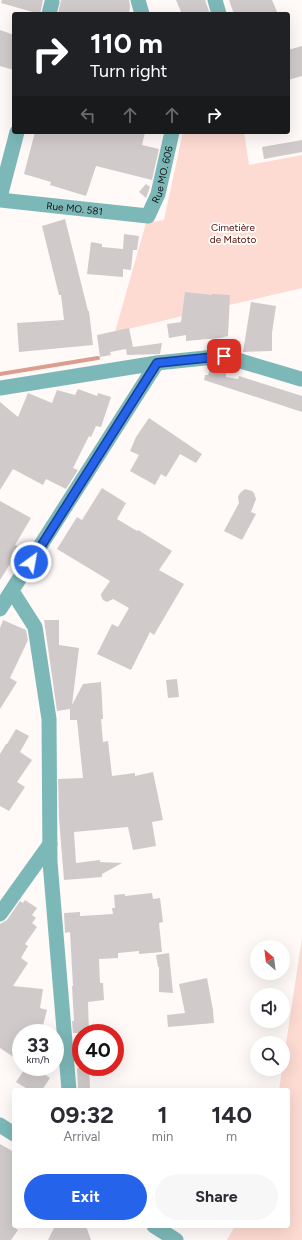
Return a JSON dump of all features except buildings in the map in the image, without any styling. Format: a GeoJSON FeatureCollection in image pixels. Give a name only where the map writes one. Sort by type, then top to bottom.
{"type":"FeatureCollection","features":[{"type":"Feature","properties":{"kind":"street"},"geometry":{"type":"LineString","coordinates":[[138,0],[141,12]]}},
{"type":"Feature","properties":{"kind":"street"},"geometry":{"type":"LineString","coordinates":[[216,0],[219,12]]}},
{"type":"Feature","properties":{"kind":"street"},"geometry":{"type":"LineString","coordinates":[[0,197],[16,134]]}},
{"type":"Feature","properties":{"kind":"street","name":"Rue MO. 606"},"geometry":{"type":"LineString","coordinates":[[148,216],[158,194],[172,134]]}},
{"type":"Feature","properties":{"kind":"street","name":"Rue MO. 581"},"geometry":{"type":"LineString","coordinates":[[0,200],[148,216]]}},
{"type":"Feature","properties":{"kind":"street"},"geometry":{"type":"LineString","coordinates":[[0,388],[157,363],[224,356],[301,379]]}},
{"type":"Feature","properties":{"kind":"street"},"geometry":{"type":"LineString","coordinates":[[0,609],[157,363]]}},
{"type":"Feature","properties":{"kind":"street"},"geometry":{"type":"LineString","coordinates":[[12,591],[35,627],[49,719],[50,862],[69,1088]]}},
{"type":"Feature","properties":{"kind":"street"},"geometry":{"type":"LineString","coordinates":[[0,914],[50,844]]}},
{"type":"Feature","properties":{"kind":"street"},"geometry":{"type":"LineString","coordinates":[[0,1125],[12,1133]]}},
{"type":"Feature","properties":{"kind":"street"},"geometry":{"type":"LineString","coordinates":[[157,1228],[176,1240]]}},
{"type":"Feature","properties":{"kind":"green space","name":"Cimetière de Matoto"},"geometry":{"type":"Polygon","coordinates":[[[183,134],[244,134],[249,165],[302,155],[302,288],[115,332],[146,223],[164,220],[183,134]]]}},
{"type":"Feature","properties":{"kind":"green space"},"geometry":{"type":"Polygon","coordinates":[[[302,938],[302,1240],[227,1240],[234,1228],[290,1228],[290,1088],[279,1088],[281,1076],[290,1076],[290,1036],[287,1036],[288,1028],[290,1028],[290,1017],[302,938]]]}},
{"type":"Feature","properties":{"kind":"waterway"},"geometry":{"type":"LineString","coordinates":[[224,350],[233,349]]}},
{"type":"Feature","properties":{"kind":"waterway"},"geometry":{"type":"LineString","coordinates":[[0,374],[98,358]]}},
{"type":"Feature","properties":{"kind":"route"},"geometry":{"type":"LineString","coordinates":[[31,562],[157,363],[224,356]]}}]}
